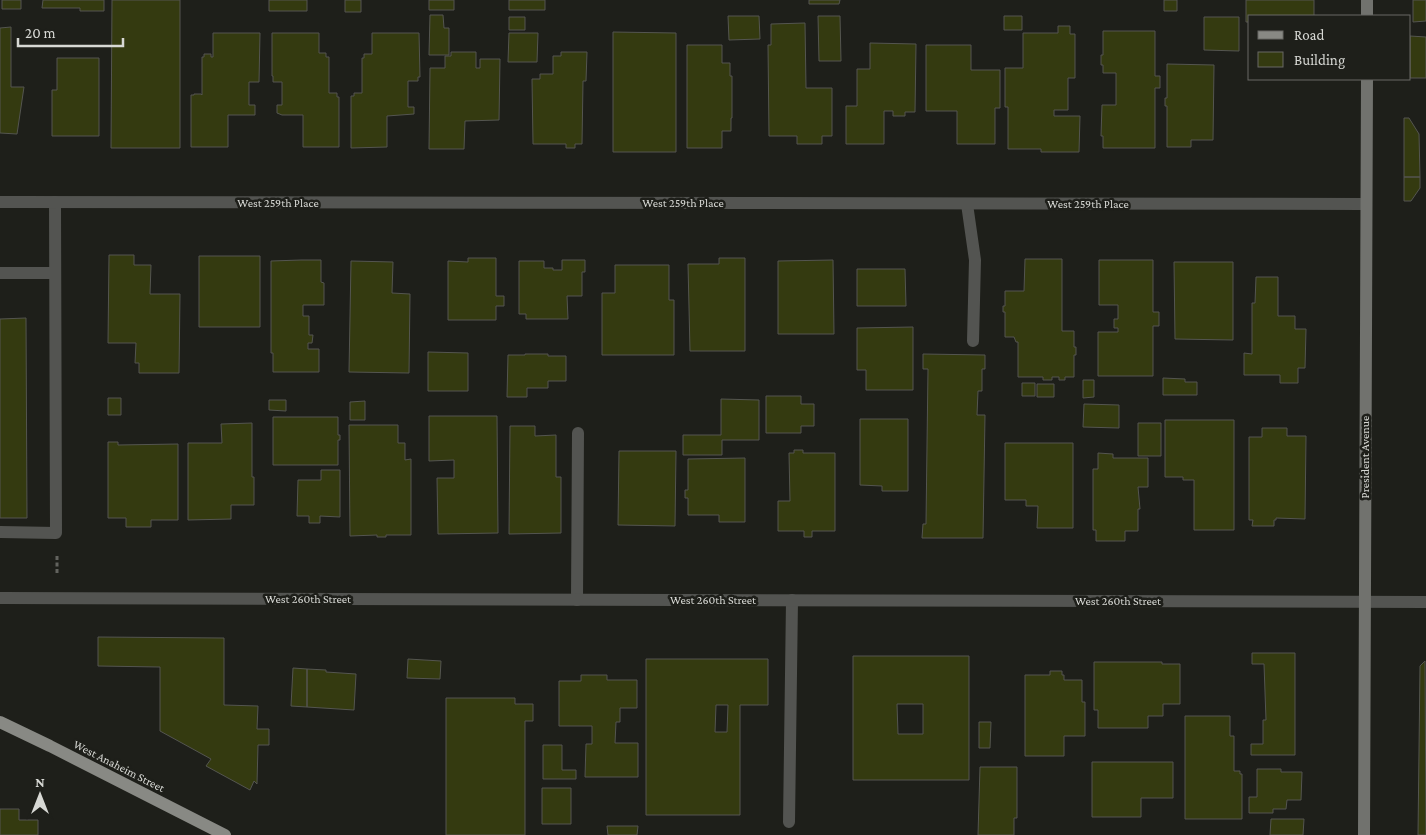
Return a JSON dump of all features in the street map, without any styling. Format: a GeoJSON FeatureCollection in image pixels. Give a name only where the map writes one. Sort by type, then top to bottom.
{"type":"FeatureCollection","features":[{"type":"Feature","properties":{"kind":"main road","name":"West Anaheim Street"},"geometry":{"type":"LineString","coordinates":[[0,722],[225,835]]}},
{"type":"Feature","properties":{"kind":"street"},"geometry":{"type":"LineString","coordinates":[[1367,0],[1367,15]]}},
{"type":"Feature","properties":{"kind":"street","name":"President Avenue"},"geometry":{"type":"LineString","coordinates":[[1364,835],[1367,80]]}},
{"type":"Feature","properties":{"kind":"street","name":"West 259th Place"},"geometry":{"type":"LineString","coordinates":[[0,202],[1366,204]]}},
{"type":"Feature","properties":{"kind":"street"},"geometry":{"type":"LineString","coordinates":[[0,532],[56,533],[56,202]]}},
{"type":"Feature","properties":{"kind":"street"},"geometry":{"type":"LineString","coordinates":[[967,204],[975,260],[973,341]]}},
{"type":"Feature","properties":{"kind":"street"},"geometry":{"type":"LineString","coordinates":[[0,272],[56,273]]}},
{"type":"Feature","properties":{"kind":"street"},"geometry":{"type":"LineString","coordinates":[[577,600],[578,433]]}},
{"type":"Feature","properties":{"kind":"street","name":"West 260th Street"},"geometry":{"type":"LineString","coordinates":[[0,598],[1426,602]]}},
{"type":"Feature","properties":{"kind":"street"},"geometry":{"type":"LineString","coordinates":[[789,822],[792,600]]}},
{"type":"Feature","properties":{"kind":"path"},"geometry":{"type":"LineString","coordinates":[[56,533],[57,598]]}},
{"type":"Feature","properties":{"kind":"building"},"geometry":{"type":"Polygon","coordinates":[[[2,0],[21,0],[21,9],[2,9],[2,0]]]}},
{"type":"Feature","properties":{"kind":"building"},"geometry":{"type":"Polygon","coordinates":[[[43,0],[104,0],[104,11],[80,11],[80,8],[42,8],[43,0]]]}},
{"type":"Feature","properties":{"kind":"building"},"geometry":{"type":"Polygon","coordinates":[[[112,0],[180,0],[180,148],[111,148],[112,0]]]}},
{"type":"Feature","properties":{"kind":"building"},"geometry":{"type":"Polygon","coordinates":[[[269,0],[307,0],[307,11],[269,11],[269,0]]]}},
{"type":"Feature","properties":{"kind":"building"},"geometry":{"type":"Polygon","coordinates":[[[345,0],[361,0],[361,12],[345,12],[345,0]]]}},
{"type":"Feature","properties":{"kind":"building"},"geometry":{"type":"Polygon","coordinates":[[[429,0],[454,0],[454,10],[429,10],[429,0]]]}},
{"type":"Feature","properties":{"kind":"building"},"geometry":{"type":"Polygon","coordinates":[[[509,0],[545,0],[545,10],[509,10],[509,0]]]}},
{"type":"Feature","properties":{"kind":"building"},"geometry":{"type":"Polygon","coordinates":[[[809,0],[840,0],[839,4],[809,4],[809,0]]]}},
{"type":"Feature","properties":{"kind":"building"},"geometry":{"type":"Polygon","coordinates":[[[1164,0],[1177,0],[1177,11],[1164,11],[1164,0]]]}},
{"type":"Feature","properties":{"kind":"building"},"geometry":{"type":"Polygon","coordinates":[[[1246,0],[1314,0],[1314,15],[1248,15],[1248,22],[1246,22],[1246,0]]]}},
{"type":"Feature","properties":{"kind":"building"},"geometry":{"type":"Polygon","coordinates":[[[1413,0],[1426,0],[1426,21],[1413,22],[1413,0]]]}},
{"type":"Feature","properties":{"kind":"building"},"geometry":{"type":"Polygon","coordinates":[[[430,15],[443,15],[444,28],[449,28],[449,55],[429,55],[430,15]]]}},
{"type":"Feature","properties":{"kind":"building"},"geometry":{"type":"Polygon","coordinates":[[[728,16],[759,16],[760,39],[729,40],[728,16]]]}},
{"type":"Feature","properties":{"kind":"building"},"geometry":{"type":"Polygon","coordinates":[[[818,16],[840,16],[841,61],[819,61],[818,16]]]}},
{"type":"Feature","properties":{"kind":"building"},"geometry":{"type":"Polygon","coordinates":[[[1004,16],[1022,16],[1022,30],[1004,30],[1004,16]]]}},
{"type":"Feature","properties":{"kind":"building"},"geometry":{"type":"Polygon","coordinates":[[[509,17],[525,17],[525,30],[509,30],[509,17]]]}},
{"type":"Feature","properties":{"kind":"building"},"geometry":{"type":"Polygon","coordinates":[[[1204,17],[1239,17],[1239,51],[1204,50],[1204,17]]]}},
{"type":"Feature","properties":{"kind":"building"},"geometry":{"type":"Polygon","coordinates":[[[805,23],[806,88],[832,88],[832,136],[822,136],[822,144],[797,144],[797,136],[769,136],[768,45],[771,45],[771,24],[805,23]]]}},
{"type":"Feature","properties":{"kind":"building"},"geometry":{"type":"Polygon","coordinates":[[[1058,26],[1070,26],[1070,34],[1075,34],[1075,78],[1068,78],[1068,110],[1054,110],[1054,116],[1080,116],[1079,152],[1041,152],[1041,149],[1008,149],[1008,107],[1005,107],[1005,68],[1023,68],[1023,33],[1058,33],[1058,26]]]}},
{"type":"Feature","properties":{"kind":"building"},"geometry":{"type":"Polygon","coordinates":[[[11,27],[11,87],[24,87],[17,134],[0,133],[0,28],[11,27]]]}},
{"type":"Feature","properties":{"kind":"building"},"geometry":{"type":"Polygon","coordinates":[[[1103,31],[1155,31],[1155,76],[1160,76],[1160,88],[1155,88],[1155,148],[1103,148],[1103,136],[1101,136],[1102,105],[1116,105],[1116,73],[1103,73],[1101,55],[1103,55],[1103,31]]]}},
{"type":"Feature","properties":{"kind":"building"},"geometry":{"type":"Polygon","coordinates":[[[613,32],[676,33],[676,152],[613,152],[613,32]]]}},
{"type":"Feature","properties":{"kind":"building"},"geometry":{"type":"Polygon","coordinates":[[[213,33],[260,33],[259,82],[249,82],[249,105],[255,105],[255,115],[228,115],[228,147],[191,147],[191,95],[202,95],[202,57],[204,57],[204,54],[211,54],[211,57],[213,57],[213,33]]]}},
{"type":"Feature","properties":{"kind":"building"},"geometry":{"type":"Polygon","coordinates":[[[272,33],[319,33],[319,53],[326,53],[326,57],[329,57],[329,93],[337,93],[337,97],[339,97],[339,147],[303,147],[303,115],[282,115],[277,113],[277,105],[282,105],[282,82],[273,82],[272,33]]]}},
{"type":"Feature","properties":{"kind":"building"},"geometry":{"type":"Polygon","coordinates":[[[372,33],[419,33],[420,77],[418,77],[418,81],[408,81],[408,107],[414,107],[414,114],[387,116],[387,147],[351,148],[351,96],[354,96],[354,93],[362,93],[362,58],[364,58],[364,54],[372,54],[372,33]]]}},
{"type":"Feature","properties":{"kind":"building"},"geometry":{"type":"Polygon","coordinates":[[[509,33],[538,33],[537,62],[508,62],[509,33]]]}},
{"type":"Feature","properties":{"kind":"building"},"geometry":{"type":"Polygon","coordinates":[[[1411,36],[1426,37],[1426,78],[1411,78],[1411,36]]]}},
{"type":"Feature","properties":{"kind":"building"},"geometry":{"type":"Polygon","coordinates":[[[870,43],[916,44],[915,112],[905,112],[905,116],[893,116],[893,111],[884,111],[884,144],[846,144],[846,106],[857,106],[857,69],[870,69],[870,43]]]}},
{"type":"Feature","properties":{"kind":"building"},"geometry":{"type":"Polygon","coordinates":[[[687,45],[722,45],[722,63],[730,63],[730,76],[732,76],[731,131],[722,131],[722,148],[687,148],[687,45]]]}},
{"type":"Feature","properties":{"kind":"building"},"geometry":{"type":"Polygon","coordinates":[[[926,45],[971,45],[971,70],[1000,70],[1000,108],[995,108],[995,144],[957,144],[957,111],[926,111],[926,45]]]}},
{"type":"Feature","properties":{"kind":"building"},"geometry":{"type":"Polygon","coordinates":[[[451,52],[476,52],[476,68],[480,68],[480,59],[500,59],[499,120],[465,121],[464,149],[429,149],[430,68],[445,68],[445,56],[451,56],[451,52]]]}},
{"type":"Feature","properties":{"kind":"building"},"geometry":{"type":"Polygon","coordinates":[[[561,52],[587,52],[586,81],[583,81],[582,144],[575,144],[575,148],[566,148],[566,144],[533,144],[532,79],[540,79],[540,74],[553,74],[553,56],[561,56],[561,52]]]}},
{"type":"Feature","properties":{"kind":"building"},"geometry":{"type":"Polygon","coordinates":[[[57,58],[99,58],[99,136],[52,136],[52,90],[57,90],[57,58]]]}},
{"type":"Feature","properties":{"kind":"building"},"geometry":{"type":"Polygon","coordinates":[[[1167,64],[1214,65],[1213,140],[1191,140],[1191,147],[1167,147],[1167,106],[1165,106],[1165,98],[1167,98],[1167,64]]]}},
{"type":"Feature","properties":{"kind":"building"},"geometry":{"type":"Polygon","coordinates":[[[1404,118],[1409,118],[1419,134],[1420,177],[1404,177],[1404,118]]]}},
{"type":"Feature","properties":{"kind":"building"},"geometry":{"type":"Polygon","coordinates":[[[1404,177],[1420,177],[1420,188],[1411,201],[1404,201],[1404,177]]]}},
{"type":"Feature","properties":{"kind":"building"},"geometry":{"type":"Polygon","coordinates":[[[109,255],[134,255],[134,265],[151,265],[150,294],[180,294],[179,373],[139,373],[139,363],[135,363],[136,343],[108,343],[109,255]]]}},
{"type":"Feature","properties":{"kind":"building"},"geometry":{"type":"Polygon","coordinates":[[[199,256],[260,256],[260,327],[199,327],[199,256]]]}},
{"type":"Feature","properties":{"kind":"building"},"geometry":{"type":"Polygon","coordinates":[[[468,258],[496,258],[496,296],[504,296],[504,306],[496,306],[496,320],[448,320],[448,261],[468,262],[468,258]]]}},
{"type":"Feature","properties":{"kind":"building"},"geometry":{"type":"Polygon","coordinates":[[[719,258],[745,258],[745,351],[690,351],[688,264],[719,264],[719,258]]]}},
{"type":"Feature","properties":{"kind":"building"},"geometry":{"type":"Polygon","coordinates":[[[1025,259],[1062,259],[1062,331],[1074,331],[1076,355],[1074,355],[1074,377],[1065,377],[1065,380],[1059,380],[1059,377],[1052,377],[1052,380],[1043,380],[1043,377],[1018,377],[1018,342],[1016,342],[1014,337],[1005,337],[1005,312],[1003,312],[1003,306],[1005,306],[1005,291],[1024,291],[1025,259]]]}},
{"type":"Feature","properties":{"kind":"building"},"geometry":{"type":"Polygon","coordinates":[[[321,260],[324,305],[303,305],[303,316],[309,316],[309,335],[313,335],[312,343],[308,343],[308,349],[319,349],[319,372],[273,372],[273,353],[271,353],[271,261],[321,260]]]}},
{"type":"Feature","properties":{"kind":"building"},"geometry":{"type":"Polygon","coordinates":[[[562,260],[585,260],[585,272],[582,272],[582,296],[567,296],[568,319],[526,319],[526,314],[519,314],[519,261],[544,261],[544,268],[562,270],[562,260]]]}},
{"type":"Feature","properties":{"kind":"building"},"geometry":{"type":"Polygon","coordinates":[[[833,260],[834,334],[778,334],[778,261],[833,260]]]}},
{"type":"Feature","properties":{"kind":"building"},"geometry":{"type":"Polygon","coordinates":[[[1099,260],[1153,260],[1153,312],[1159,312],[1159,326],[1153,326],[1153,376],[1098,376],[1098,332],[1118,332],[1118,328],[1114,328],[1114,319],[1118,319],[1118,305],[1099,305],[1099,260]]]}},
{"type":"Feature","properties":{"kind":"building"},"geometry":{"type":"Polygon","coordinates":[[[351,261],[393,262],[392,293],[410,294],[409,373],[349,372],[351,261]]]}},
{"type":"Feature","properties":{"kind":"building"},"geometry":{"type":"Polygon","coordinates":[[[1174,262],[1233,262],[1233,340],[1175,339],[1174,262]]]}},
{"type":"Feature","properties":{"kind":"building"},"geometry":{"type":"Polygon","coordinates":[[[615,265],[669,265],[669,300],[674,300],[674,355],[602,355],[602,293],[615,293],[615,265]]]}},
{"type":"Feature","properties":{"kind":"building"},"geometry":{"type":"Polygon","coordinates":[[[857,269],[905,269],[906,306],[857,306],[857,269]]]}},
{"type":"Feature","properties":{"kind":"building"},"geometry":{"type":"Polygon","coordinates":[[[1256,277],[1278,277],[1278,316],[1295,316],[1295,329],[1306,329],[1305,368],[1298,368],[1298,383],[1280,383],[1280,375],[1244,375],[1244,353],[1252,354],[1252,303],[1255,303],[1256,277]]]}},
{"type":"Feature","properties":{"kind":"building"},"geometry":{"type":"Polygon","coordinates":[[[26,318],[27,518],[0,518],[0,319],[26,318]]]}},
{"type":"Feature","properties":{"kind":"building"},"geometry":{"type":"Polygon","coordinates":[[[913,327],[913,390],[866,390],[866,370],[857,370],[857,328],[913,327]]]}},
{"type":"Feature","properties":{"kind":"building"},"geometry":{"type":"Polygon","coordinates":[[[428,352],[468,353],[468,391],[428,391],[428,352]]]}},
{"type":"Feature","properties":{"kind":"building"},"geometry":{"type":"Polygon","coordinates":[[[923,354],[985,355],[985,369],[982,369],[982,391],[978,391],[977,415],[985,415],[983,538],[922,538],[923,524],[926,524],[928,369],[923,369],[923,354]]]}},
{"type":"Feature","properties":{"kind":"building"},"geometry":{"type":"Polygon","coordinates":[[[508,355],[566,356],[566,381],[548,381],[548,388],[527,388],[527,397],[507,397],[508,355]]]}},
{"type":"Feature","properties":{"kind":"building"},"geometry":{"type":"Polygon","coordinates":[[[1163,378],[1185,379],[1185,382],[1197,382],[1197,395],[1163,395],[1163,378]]]}},
{"type":"Feature","properties":{"kind":"building"},"geometry":{"type":"Polygon","coordinates":[[[1083,380],[1094,380],[1094,397],[1083,398],[1083,380]]]}},
{"type":"Feature","properties":{"kind":"building"},"geometry":{"type":"Polygon","coordinates":[[[1022,383],[1035,383],[1035,396],[1022,396],[1022,383]]]}},
{"type":"Feature","properties":{"kind":"building"},"geometry":{"type":"Polygon","coordinates":[[[1037,384],[1054,384],[1054,397],[1037,397],[1037,384]]]}},
{"type":"Feature","properties":{"kind":"building"},"geometry":{"type":"Polygon","coordinates":[[[766,396],[801,396],[801,404],[814,404],[814,426],[801,426],[801,433],[766,433],[766,396]]]}},
{"type":"Feature","properties":{"kind":"building"},"geometry":{"type":"Polygon","coordinates":[[[108,398],[121,398],[121,415],[108,415],[108,398]]]}},
{"type":"Feature","properties":{"kind":"building"},"geometry":{"type":"Polygon","coordinates":[[[721,399],[759,400],[759,440],[722,440],[722,455],[683,455],[683,435],[721,435],[721,399]]]}},
{"type":"Feature","properties":{"kind":"building"},"geometry":{"type":"Polygon","coordinates":[[[269,400],[286,400],[286,411],[269,410],[269,400]]]}},
{"type":"Feature","properties":{"kind":"building"},"geometry":{"type":"Polygon","coordinates":[[[365,401],[365,420],[350,420],[350,402],[365,401]]]}},
{"type":"Feature","properties":{"kind":"building"},"geometry":{"type":"Polygon","coordinates":[[[1084,404],[1119,405],[1119,428],[1083,427],[1084,404]]]}},
{"type":"Feature","properties":{"kind":"building"},"geometry":{"type":"Polygon","coordinates":[[[429,416],[497,416],[498,533],[438,534],[437,478],[454,478],[454,460],[429,461],[429,416]]]}},
{"type":"Feature","properties":{"kind":"building"},"geometry":{"type":"Polygon","coordinates":[[[273,417],[338,417],[338,435],[340,435],[340,440],[338,440],[338,465],[273,465],[273,417]]]}},
{"type":"Feature","properties":{"kind":"building"},"geometry":{"type":"Polygon","coordinates":[[[860,419],[908,419],[908,491],[882,491],[882,486],[860,485],[860,419]]]}},
{"type":"Feature","properties":{"kind":"building"},"geometry":{"type":"Polygon","coordinates":[[[1165,420],[1234,420],[1234,530],[1194,530],[1194,480],[1183,480],[1183,477],[1165,477],[1165,420]]]}},
{"type":"Feature","properties":{"kind":"building"},"geometry":{"type":"Polygon","coordinates":[[[252,423],[254,505],[231,505],[231,519],[188,520],[188,443],[222,443],[221,424],[252,423]]]}},
{"type":"Feature","properties":{"kind":"building"},"geometry":{"type":"Polygon","coordinates":[[[1138,423],[1161,423],[1161,456],[1138,456],[1138,423]]]}},
{"type":"Feature","properties":{"kind":"building"},"geometry":{"type":"Polygon","coordinates":[[[349,425],[398,425],[398,443],[405,443],[405,460],[411,459],[411,535],[386,535],[386,537],[377,537],[377,535],[350,536],[349,425]]]}},
{"type":"Feature","properties":{"kind":"building"},"geometry":{"type":"Polygon","coordinates":[[[510,426],[535,426],[535,436],[556,435],[556,477],[561,477],[561,533],[509,534],[510,426]]]}},
{"type":"Feature","properties":{"kind":"building"},"geometry":{"type":"Polygon","coordinates":[[[1262,428],[1287,428],[1287,436],[1306,436],[1305,519],[1276,518],[1274,526],[1252,526],[1253,520],[1249,520],[1249,437],[1262,437],[1262,428]]]}},
{"type":"Feature","properties":{"kind":"building"},"geometry":{"type":"Polygon","coordinates":[[[108,442],[118,442],[118,445],[178,444],[178,520],[151,520],[151,527],[126,527],[126,518],[108,518],[108,442]]]}},
{"type":"Feature","properties":{"kind":"building"},"geometry":{"type":"Polygon","coordinates":[[[1005,443],[1073,443],[1073,528],[1037,528],[1038,506],[1026,506],[1026,500],[1005,500],[1005,443]]]}},
{"type":"Feature","properties":{"kind":"building"},"geometry":{"type":"Polygon","coordinates":[[[794,450],[803,450],[803,453],[835,453],[835,531],[812,531],[812,537],[804,537],[804,531],[778,531],[778,501],[790,501],[789,453],[794,453],[794,450]]]}},
{"type":"Feature","properties":{"kind":"building"},"geometry":{"type":"Polygon","coordinates":[[[619,451],[676,451],[675,526],[618,525],[619,451]]]}},
{"type":"Feature","properties":{"kind":"building"},"geometry":{"type":"Polygon","coordinates":[[[1098,453],[1113,454],[1113,458],[1148,458],[1148,487],[1138,487],[1140,509],[1138,509],[1138,531],[1125,531],[1125,541],[1096,541],[1096,530],[1093,530],[1093,469],[1098,469],[1098,453]]]}},
{"type":"Feature","properties":{"kind":"building"},"geometry":{"type":"Polygon","coordinates":[[[745,458],[745,522],[719,522],[719,515],[688,515],[688,498],[685,498],[685,490],[688,490],[688,459],[745,458]]]}},
{"type":"Feature","properties":{"kind":"building"},"geometry":{"type":"Polygon","coordinates":[[[321,470],[340,470],[340,517],[320,516],[320,523],[309,523],[309,516],[297,516],[298,480],[321,480],[321,470]]]}},
{"type":"Feature","properties":{"kind":"building"},"geometry":{"type":"Polygon","coordinates":[[[98,637],[224,638],[224,705],[258,706],[257,729],[269,729],[269,745],[258,745],[257,784],[254,781],[250,790],[206,766],[211,759],[160,731],[160,667],[98,666],[98,637]]]}},
{"type":"Feature","properties":{"kind":"building"},"geometry":{"type":"Polygon","coordinates":[[[1252,653],[1295,653],[1295,755],[1251,755],[1251,744],[1263,744],[1263,720],[1266,720],[1264,664],[1252,664],[1252,653]]]}},
{"type":"Feature","properties":{"kind":"building"},"geometry":{"type":"Polygon","coordinates":[[[853,656],[969,656],[969,780],[853,780],[853,656]],[[897,704],[898,734],[923,734],[923,704],[897,704]]]}},
{"type":"Feature","properties":{"kind":"building"},"geometry":{"type":"Polygon","coordinates":[[[408,659],[441,661],[440,679],[407,678],[408,659]]]}},
{"type":"Feature","properties":{"kind":"building"},"geometry":{"type":"Polygon","coordinates":[[[646,659],[768,659],[768,705],[740,705],[740,815],[646,815],[646,659]],[[716,705],[715,732],[727,732],[728,705],[716,705]]]}},
{"type":"Feature","properties":{"kind":"building"},"geometry":{"type":"Polygon","coordinates":[[[1425,661],[1426,835],[1418,835],[1420,666],[1425,661]]]}},
{"type":"Feature","properties":{"kind":"building"},"geometry":{"type":"Polygon","coordinates":[[[1094,662],[1162,662],[1162,664],[1180,664],[1180,704],[1163,704],[1163,716],[1148,716],[1148,728],[1098,728],[1098,710],[1094,710],[1094,662]]]}},
{"type":"Feature","properties":{"kind":"building"},"geometry":{"type":"Polygon","coordinates":[[[293,668],[307,669],[307,707],[291,706],[293,668]]]}},
{"type":"Feature","properties":{"kind":"building"},"geometry":{"type":"Polygon","coordinates":[[[307,669],[356,674],[354,710],[307,707],[307,669]]]}},
{"type":"Feature","properties":{"kind":"building"},"geometry":{"type":"Polygon","coordinates":[[[1050,671],[1062,671],[1064,680],[1082,680],[1082,702],[1085,702],[1085,736],[1064,736],[1064,756],[1025,756],[1025,675],[1050,675],[1050,671]]]}},
{"type":"Feature","properties":{"kind":"building"},"geometry":{"type":"Polygon","coordinates":[[[581,675],[607,675],[607,680],[637,680],[637,708],[620,708],[620,722],[616,722],[615,743],[638,743],[638,777],[585,777],[586,744],[592,744],[592,726],[559,726],[559,681],[581,681],[581,675]]]}},
{"type":"Feature","properties":{"kind":"building"},"geometry":{"type":"Polygon","coordinates":[[[446,698],[515,698],[515,704],[533,704],[533,721],[525,721],[525,835],[446,835],[446,698]]]}},
{"type":"Feature","properties":{"kind":"building"},"geometry":{"type":"Polygon","coordinates":[[[1185,716],[1230,716],[1230,736],[1234,736],[1234,771],[1240,771],[1240,774],[1242,774],[1242,819],[1185,819],[1185,716]]]}},
{"type":"Feature","properties":{"kind":"building"},"geometry":{"type":"Polygon","coordinates":[[[979,722],[991,722],[990,748],[979,748],[979,722]]]}},
{"type":"Feature","properties":{"kind":"building"},"geometry":{"type":"Polygon","coordinates":[[[543,745],[562,745],[562,770],[576,770],[576,779],[543,779],[543,745]]]}},
{"type":"Feature","properties":{"kind":"building"},"geometry":{"type":"Polygon","coordinates":[[[1092,762],[1173,762],[1173,798],[1141,798],[1141,817],[1092,817],[1092,762]]]}},
{"type":"Feature","properties":{"kind":"building"},"geometry":{"type":"Polygon","coordinates":[[[980,767],[1017,767],[1017,818],[1014,818],[1014,835],[978,835],[980,767]]]}},
{"type":"Feature","properties":{"kind":"building"},"geometry":{"type":"Polygon","coordinates":[[[1257,769],[1281,769],[1281,772],[1302,772],[1301,800],[1287,800],[1286,809],[1273,809],[1273,813],[1249,813],[1249,797],[1257,797],[1257,769]]]}},
{"type":"Feature","properties":{"kind":"building"},"geometry":{"type":"Polygon","coordinates":[[[542,788],[571,788],[571,824],[542,824],[542,788]]]}},
{"type":"Feature","properties":{"kind":"building"},"geometry":{"type":"Polygon","coordinates":[[[0,809],[19,809],[19,820],[38,820],[38,835],[0,835],[0,809]]]}},
{"type":"Feature","properties":{"kind":"building"},"geometry":{"type":"Polygon","coordinates":[[[1271,819],[1304,819],[1303,835],[1270,835],[1271,819]]]}},
{"type":"Feature","properties":{"kind":"building"},"geometry":{"type":"Polygon","coordinates":[[[607,826],[638,826],[637,835],[608,835],[607,826]]]}}]}
